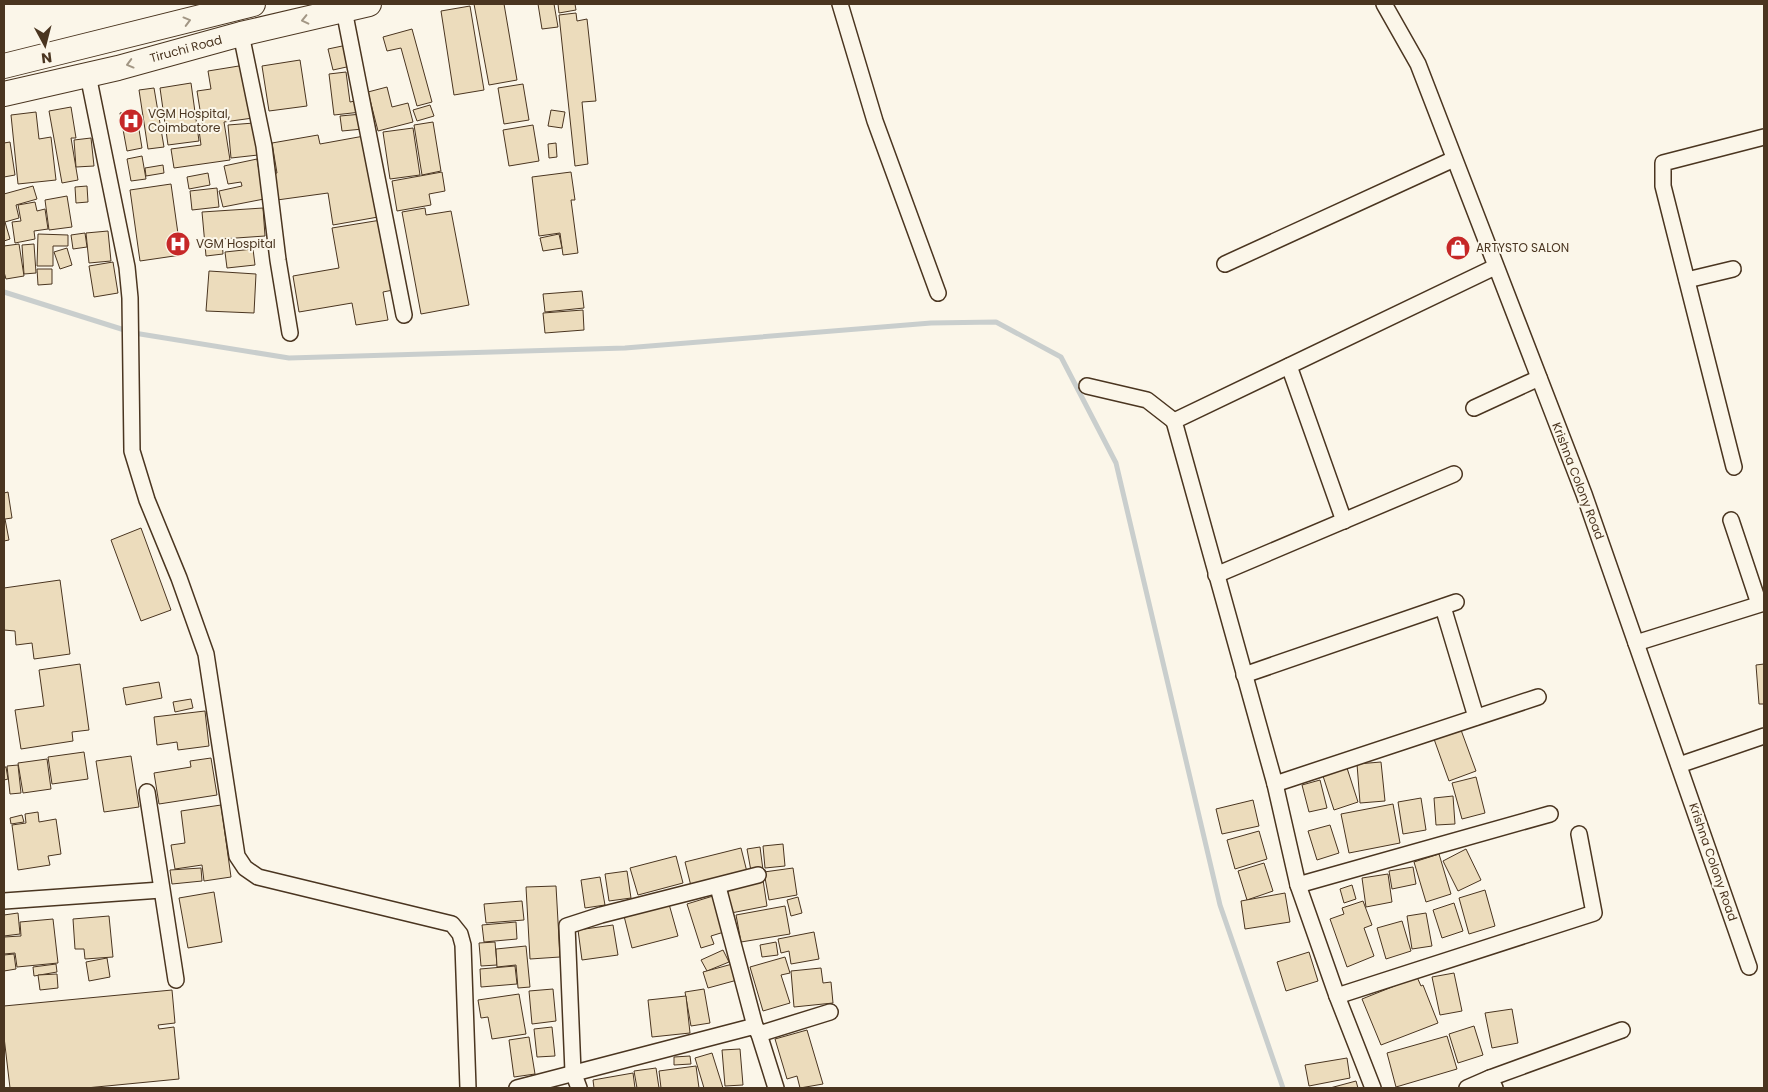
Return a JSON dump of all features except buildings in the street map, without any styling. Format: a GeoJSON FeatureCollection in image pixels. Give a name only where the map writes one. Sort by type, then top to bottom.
{"type":"FeatureCollection","features":[{"type":"Feature","properties":{"kind":"highway"},"geometry":{"type":"LineString","coordinates":[[4,66],[253,4]]}},
{"type":"Feature","properties":{"kind":"highway","name":"Tiruchi Road"},"geometry":{"type":"LineString","coordinates":[[4,94],[88,75],[242,34],[369,4]]}},
{"type":"Feature","properties":{"kind":"street"},"geometry":{"type":"LineString","coordinates":[[840,4],[875,121],[938,293]]}},
{"type":"Feature","properties":{"kind":"street","name":"Krishna Colony Road"},"geometry":{"type":"LineString","coordinates":[[1384,4],[1418,64],[1584,494],[1749,967]]}},
{"type":"Feature","properties":{"kind":"street"},"geometry":{"type":"LineString","coordinates":[[344,10],[404,315]]}},
{"type":"Feature","properties":{"kind":"street"},"geometry":{"type":"LineString","coordinates":[[242,34],[264,146],[278,260],[290,334]]}},
{"type":"Feature","properties":{"kind":"street"},"geometry":{"type":"LineString","coordinates":[[88,75],[127,266],[131,320],[132,451],[147,500],[179,578],[206,654],[237,856],[245,868],[258,878],[452,924],[460,934],[463,945],[468,1088]]}},
{"type":"Feature","properties":{"kind":"street"},"geometry":{"type":"LineString","coordinates":[[1734,467],[1663,186],[1663,164],[1764,137]]}},
{"type":"Feature","properties":{"kind":"street"},"geometry":{"type":"LineString","coordinates":[[1225,264],[1454,159]]}},
{"type":"Feature","properties":{"kind":"street"},"geometry":{"type":"LineString","coordinates":[[1174,421],[1496,267]]}},
{"type":"Feature","properties":{"kind":"street"},"geometry":{"type":"LineString","coordinates":[[1687,280],[1733,268]]}},
{"type":"Feature","properties":{"kind":"street"},"geometry":{"type":"LineString","coordinates":[[1289,366],[1344,521]]}},
{"type":"Feature","properties":{"kind":"street"},"geometry":{"type":"LineString","coordinates":[[1474,408],[1539,378]]}},
{"type":"Feature","properties":{"kind":"street"},"geometry":{"type":"LineString","coordinates":[[1087,386],[1147,400],[1174,421],[1275,784],[1298,885],[1336,996],[1373,1088]]}},
{"type":"Feature","properties":{"kind":"street"},"geometry":{"type":"LineString","coordinates":[[1216,575],[1454,474]]}},
{"type":"Feature","properties":{"kind":"street"},"geometry":{"type":"LineString","coordinates":[[1636,643],[1762,604],[1731,520]]}},
{"type":"Feature","properties":{"kind":"street"},"geometry":{"type":"LineString","coordinates":[[1244,675],[1450,604],[1476,717]]}},
{"type":"Feature","properties":{"kind":"street"},"geometry":{"type":"LineString","coordinates":[[1275,784],[1538,697]]}},
{"type":"Feature","properties":{"kind":"street"},"geometry":{"type":"LineString","coordinates":[[1679,765],[1764,736]]}},
{"type":"Feature","properties":{"kind":"street"},"geometry":{"type":"LineString","coordinates":[[146,792],[176,980]]}},
{"type":"Feature","properties":{"kind":"street"},"geometry":{"type":"LineString","coordinates":[[1298,885],[1550,814]]}},
{"type":"Feature","properties":{"kind":"street"},"geometry":{"type":"LineString","coordinates":[[1336,996],[1594,913],[1579,834]]}},
{"type":"Feature","properties":{"kind":"street"},"geometry":{"type":"LineString","coordinates":[[579,1088],[573,1072],[567,926],[602,915],[718,887],[758,875]]}},
{"type":"Feature","properties":{"kind":"street"},"geometry":{"type":"LineString","coordinates":[[718,887],[757,1030],[776,1088]]}},
{"type":"Feature","properties":{"kind":"street"},"geometry":{"type":"LineString","coordinates":[[4,901],[161,890]]}},
{"type":"Feature","properties":{"kind":"street"},"geometry":{"type":"LineString","coordinates":[[517,1088],[573,1072],[830,1012]]}},
{"type":"Feature","properties":{"kind":"street"},"geometry":{"type":"LineString","coordinates":[[1466,1088],[1492,1083],[1622,1030]]}},
{"type":"Feature","properties":{"kind":"waterway"},"geometry":{"type":"LineString","coordinates":[[4,292],[134,333],[289,358],[625,348],[931,323],[996,322],[1061,357],[1116,463],[1220,905],[1283,1088]]}},
{"type":"Feature","properties":{"kind":"place","name":"VGM Hospital, Coimbatore"},"geometry":{"type":"Point","coordinates":[131,121]}},
{"type":"Feature","properties":{"kind":"place","name":"VGM Hospital"},"geometry":{"type":"Point","coordinates":[178,244]}},
{"type":"Feature","properties":{"kind":"place","name":"ARTYSTO SALON"},"geometry":{"type":"Point","coordinates":[1458,248]}}]}
